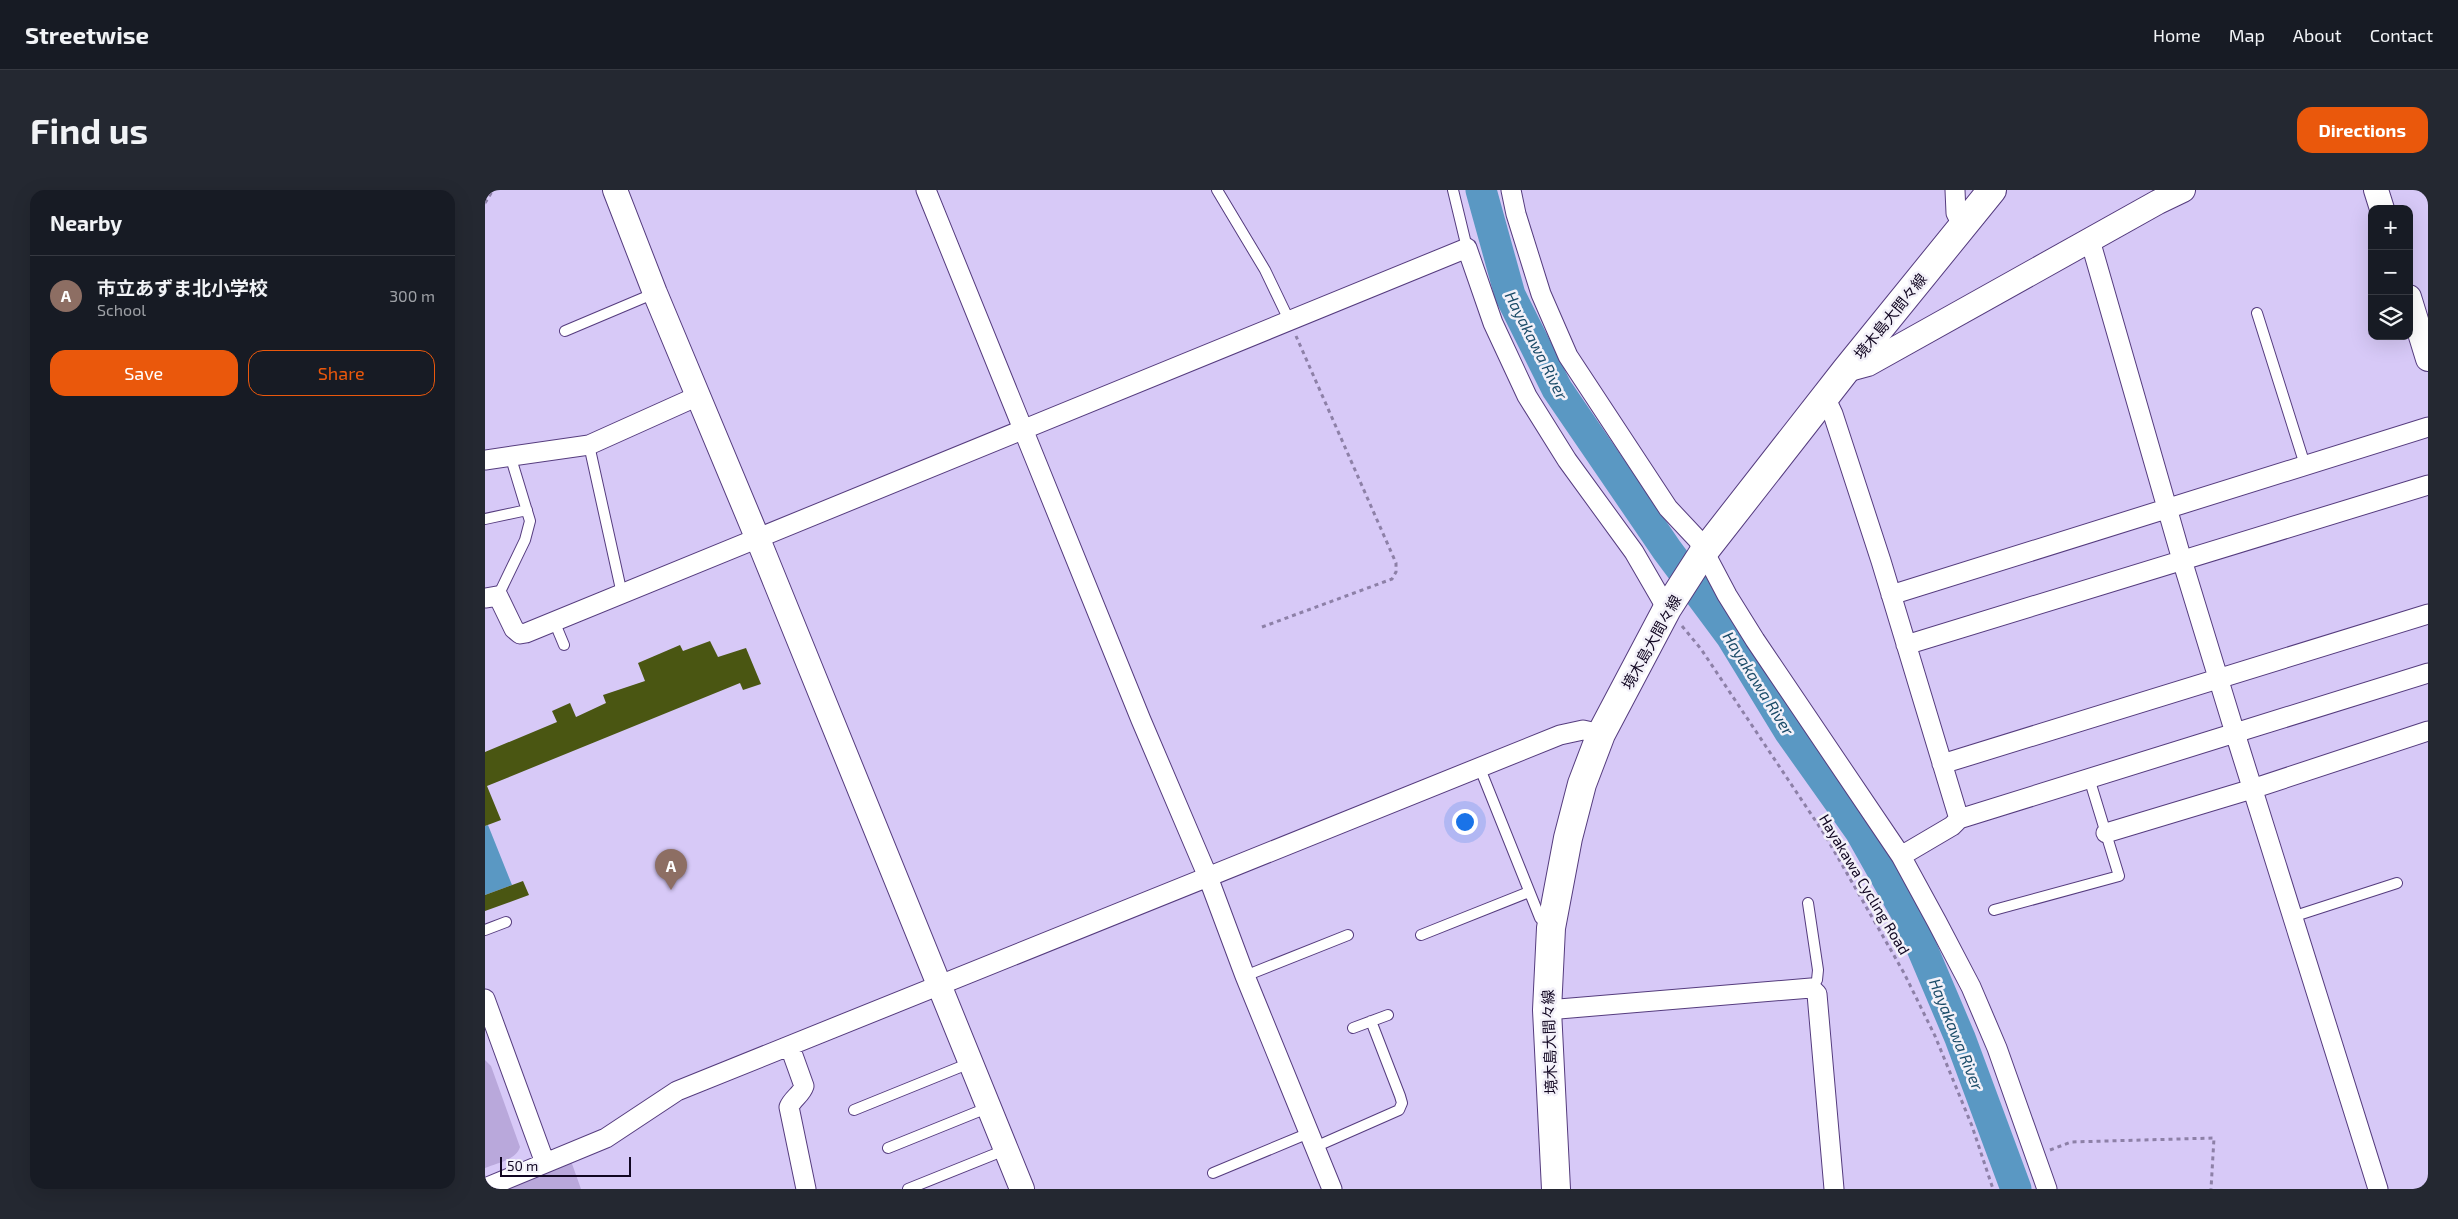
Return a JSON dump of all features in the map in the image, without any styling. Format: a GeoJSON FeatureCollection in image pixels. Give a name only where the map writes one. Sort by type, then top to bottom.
{"type":"FeatureCollection","features":[{"type":"Feature","properties":{"kind":"main road","name":"境木島大間々線"},"geometry":{"type":"LineString","coordinates":[[1556,1189],[1547,1010],[1551,928],[1568,838],[1583,784],[1601,734],[1673,612],[1701,557],[1825,397],[1992,190]]}},
{"type":"Feature","properties":{"kind":"street"},"geometry":{"type":"LineString","coordinates":[[615,190],[655,293],[757,538],[987,1108],[1022,1189]]}},
{"type":"Feature","properties":{"kind":"street"},"geometry":{"type":"LineString","coordinates":[[926,190],[1208,877],[1245,976],[1332,1189]]}},
{"type":"Feature","properties":{"kind":"street"},"geometry":{"type":"LineString","coordinates":[[1511,190],[1516,214],[1541,294],[1568,356],[1668,508],[1698,540],[1701,557],[1901,856],[1971,987],[1997,1048],[2037,1155],[2047,1189]]}},
{"type":"Feature","properties":{"kind":"street"},"geometry":{"type":"LineString","coordinates":[[1955,190],[1956,213],[1963,226]]}},
{"type":"Feature","properties":{"kind":"street"},"geometry":{"type":"LineString","coordinates":[[1847,370],[1868,364],[2183,190]]}},
{"type":"Feature","properties":{"kind":"street"},"geometry":{"type":"LineString","coordinates":[[2376,190],[2381,205]]}},
{"type":"Feature","properties":{"kind":"street"},"geometry":{"type":"LineString","coordinates":[[2090,240],[2218,679],[2378,1189]]}},
{"type":"Feature","properties":{"kind":"street"},"geometry":{"type":"LineString","coordinates":[[491,597],[517,632],[526,633],[1467,248],[1493,323],[1527,396],[1567,460],[1634,552],[1673,612]]}},
{"type":"Feature","properties":{"kind":"street"},"geometry":{"type":"LineString","coordinates":[[2413,309],[2426,346]]}},
{"type":"Feature","properties":{"kind":"street"},"geometry":{"type":"LineString","coordinates":[[485,460],[589,444],[698,396]]}},
{"type":"Feature","properties":{"kind":"street"},"geometry":{"type":"LineString","coordinates":[[1825,397],[1836,423],[1891,595],[1959,819]]}},
{"type":"Feature","properties":{"kind":"street"},"geometry":{"type":"LineString","coordinates":[[1891,595],[2428,427]]}},
{"type":"Feature","properties":{"kind":"street"},"geometry":{"type":"LineString","coordinates":[[1906,645],[2428,485]]}},
{"type":"Feature","properties":{"kind":"street"},"geometry":{"type":"LineString","coordinates":[[1942,764],[2428,614]]}},
{"type":"Feature","properties":{"kind":"street"},"geometry":{"type":"LineString","coordinates":[[1901,856],[1953,826],[1959,819],[2428,673]]}},
{"type":"Feature","properties":{"kind":"street"},"geometry":{"type":"LineString","coordinates":[[485,1188],[606,1138],[677,1092],[1479,766],[1560,735],[1583,730],[1601,734]]}},
{"type":"Feature","properties":{"kind":"street"},"geometry":{"type":"LineString","coordinates":[[2106,833],[2428,731]]}},
{"type":"Feature","properties":{"kind":"street"},"geometry":{"type":"LineString","coordinates":[[1547,1010],[1811,988],[1817,994],[1834,1189]]}},
{"type":"Feature","properties":{"kind":"street"},"geometry":{"type":"LineString","coordinates":[[485,999],[545,1163]]}},
{"type":"Feature","properties":{"kind":"street"},"geometry":{"type":"LineString","coordinates":[[789,1047],[804,1086],[802,1093],[789,1107],[805,1173],[806,1189]]}},
{"type":"Feature","properties":{"kind":"lane"},"geometry":{"type":"LineString","coordinates":[[1217,190],[1265,270],[1289,320]]}},
{"type":"Feature","properties":{"kind":"lane"},"geometry":{"type":"LineString","coordinates":[[1453,190],[1467,248]]}},
{"type":"Feature","properties":{"kind":"lane"},"geometry":{"type":"LineString","coordinates":[[565,330],[655,293]]}},
{"type":"Feature","properties":{"kind":"lane"},"geometry":{"type":"LineString","coordinates":[[2257,313],[2305,465]]}},
{"type":"Feature","properties":{"kind":"lane"},"geometry":{"type":"LineString","coordinates":[[589,444],[622,594]]}},
{"type":"Feature","properties":{"kind":"lane"},"geometry":{"type":"LineString","coordinates":[[491,597],[525,540],[530,521],[510,455]]}},
{"type":"Feature","properties":{"kind":"lane"},"geometry":{"type":"LineString","coordinates":[[485,519],[527,510]]}},
{"type":"Feature","properties":{"kind":"lane"},"geometry":{"type":"LineString","coordinates":[[554,621],[565,645]]}},
{"type":"Feature","properties":{"kind":"lane"},"geometry":{"type":"LineString","coordinates":[[1479,766],[1540,918],[1551,928]]}},
{"type":"Feature","properties":{"kind":"lane"},"geometry":{"type":"LineString","coordinates":[[1994,910],[2119,876],[2089,778]]}},
{"type":"Feature","properties":{"kind":"lane"},"geometry":{"type":"LineString","coordinates":[[2292,917],[2397,883]]}},
{"type":"Feature","properties":{"kind":"lane"},"geometry":{"type":"LineString","coordinates":[[1421,935],[1529,892]]}},
{"type":"Feature","properties":{"kind":"lane"},"geometry":{"type":"LineString","coordinates":[[1808,903],[1818,970],[1817,980],[1811,988]]}},
{"type":"Feature","properties":{"kind":"lane"},"geometry":{"type":"LineString","coordinates":[[485,930],[506,922]]}},
{"type":"Feature","properties":{"kind":"lane"},"geometry":{"type":"LineString","coordinates":[[1245,976],[1348,935]]}},
{"type":"Feature","properties":{"kind":"lane"},"geometry":{"type":"LineString","coordinates":[[1353,1028],[1387,1015]]}},
{"type":"Feature","properties":{"kind":"lane"},"geometry":{"type":"LineString","coordinates":[[1213,1172],[1399,1110],[1402,1103],[1400,1096],[1371,1021]]}},
{"type":"Feature","properties":{"kind":"lane"},"geometry":{"type":"LineString","coordinates":[[854,1110],[970,1063]]}},
{"type":"Feature","properties":{"kind":"lane"},"geometry":{"type":"LineString","coordinates":[[888,1148],[987,1108]]}},
{"type":"Feature","properties":{"kind":"lane"},"geometry":{"type":"LineString","coordinates":[[908,1189],[1005,1150]]}},
{"type":"Feature","properties":{"kind":"path"},"geometry":{"type":"LineString","coordinates":[[485,203],[493,190]]}},
{"type":"Feature","properties":{"kind":"path"},"geometry":{"type":"LineString","coordinates":[[1261,626],[1392,579],[1396,572],[1396,563],[1289,320]]}},
{"type":"Feature","properties":{"kind":"path","name":"Hayakawa Cycling Road"},"geometry":{"type":"LineString","coordinates":[[1673,612],[1701,649],[1825,835],[1905,973],[1935,1036],[1972,1126],[1993,1189]]}},
{"type":"Feature","properties":{"kind":"path"},"geometry":{"type":"LineString","coordinates":[[2037,1155],[2071,1142],[2214,1138],[2211,1189]]}},
{"type":"Feature","properties":{"kind":"shaded area"},"geometry":{"type":"Polygon","coordinates":[[[485,1060],[491,1066],[520,1147],[515,1155],[510,1158],[485,1168],[485,1060]]]}},
{"type":"Feature","properties":{"kind":"shaded area"},"geometry":{"type":"Polygon","coordinates":[[[571,1161],[581,1189],[503,1189],[571,1161]]]}},
{"type":"Feature","properties":{"kind":"water"},"geometry":{"type":"Polygon","coordinates":[[[488,825],[512,885],[485,895],[485,826],[488,825]]]}},
{"type":"Feature","properties":{"kind":"building"},"geometry":{"type":"Polygon","coordinates":[[[710,641],[718,657],[746,648],[761,684],[743,690],[740,683],[487,786],[501,820],[485,826],[485,752],[557,722],[552,711],[570,703],[576,717],[606,703],[603,695],[645,681],[638,663],[680,645],[683,651],[710,641]]]}},
{"type":"Feature","properties":{"kind":"building"},"geometry":{"type":"Polygon","coordinates":[[[523,881],[529,895],[485,911],[485,895],[523,881]]]}},
{"type":"Feature","properties":{"kind":"waterway","name":"Hayakawa River"},"geometry":{"type":"LineString","coordinates":[[1481,190],[1510,295],[1557,389],[1667,550],[1731,636],[1789,731],[1860,831],[1910,920],[1960,1038],[2016,1189]]}},
{"type":"Feature","properties":{"kind":"place","name":"市立あずま北小学校"},"geometry":{"type":"Point","coordinates":[671,890]}}]}
